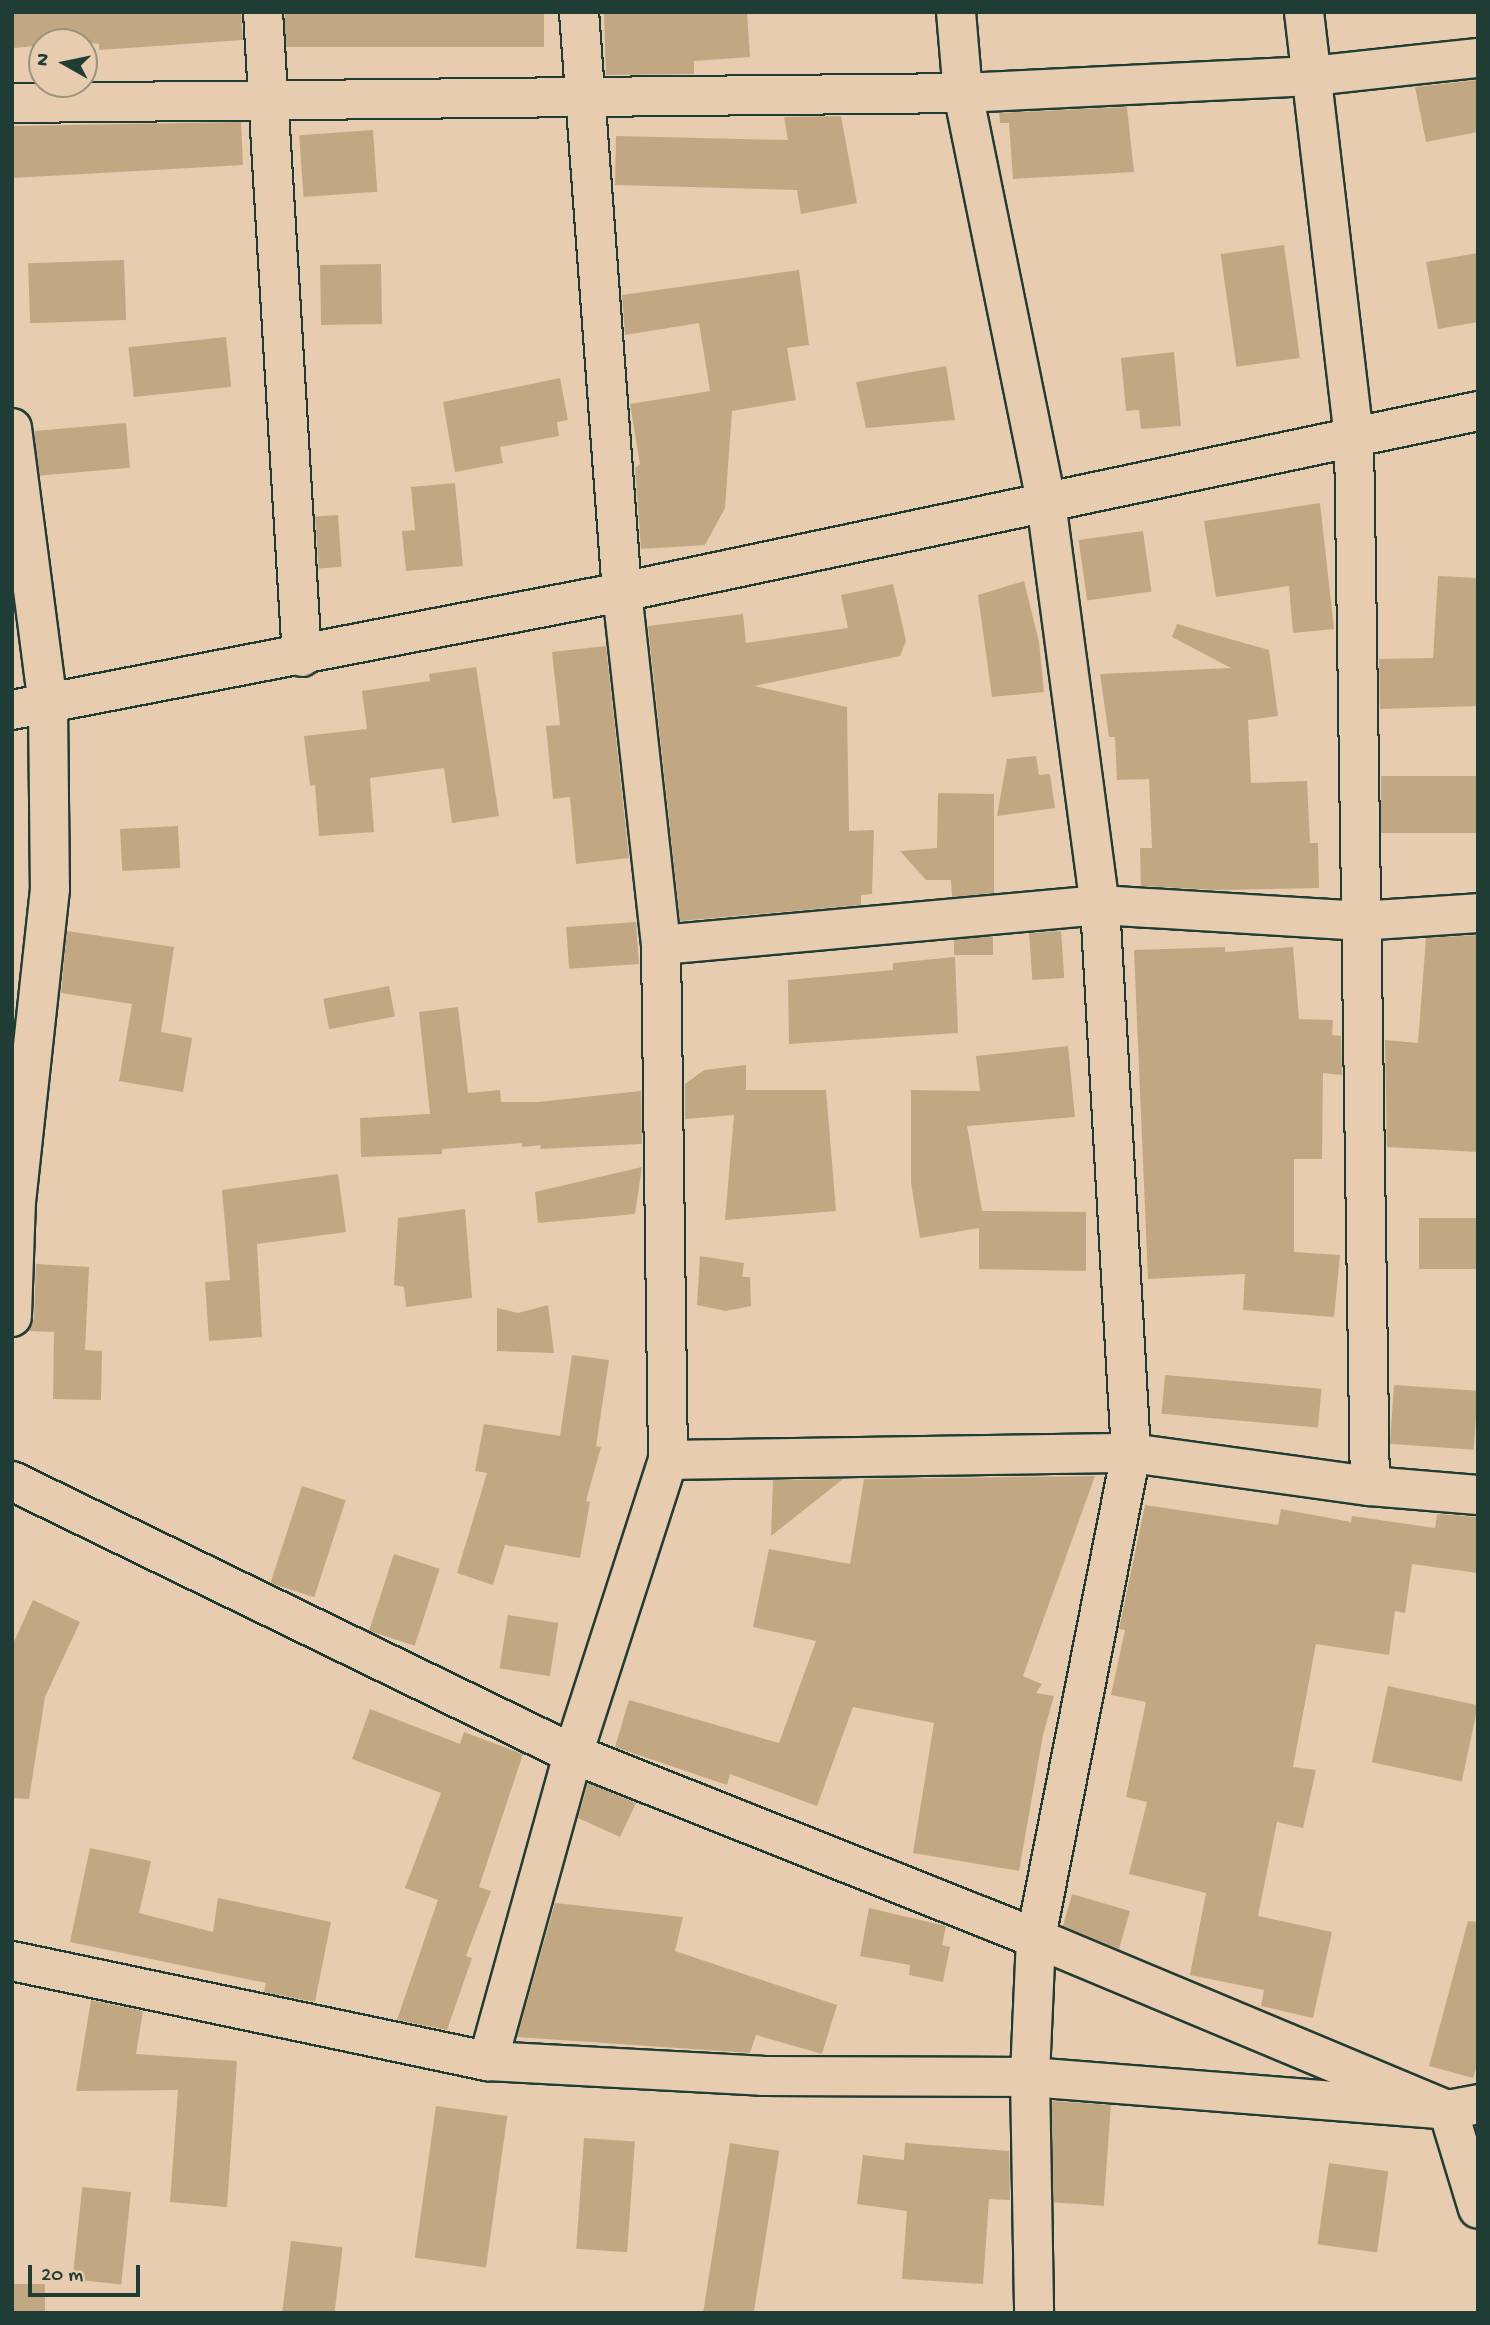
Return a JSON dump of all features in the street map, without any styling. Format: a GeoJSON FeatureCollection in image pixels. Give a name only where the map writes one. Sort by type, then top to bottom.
{"type":"FeatureCollection","features":[{"type":"Feature","properties":{"kind":"street"},"geometry":{"type":"LineString","coordinates":[[263,12],[266,100],[302,657]]}},
{"type":"Feature","properties":{"kind":"street"},"geometry":{"type":"LineString","coordinates":[[488,2061],[573,1754],[668,1460],[661,945],[622,592],[579,12]]}},
{"type":"Feature","properties":{"kind":"street"},"geometry":{"type":"LineString","coordinates":[[956,12],[963,93],[1046,502],[1100,905],[1131,1453],[1037,1938],[1030,2077],[1034,2313]]}},
{"type":"Feature","properties":{"kind":"street"},"geometry":{"type":"LineString","coordinates":[[1304,12],[1354,438],[1359,921],[1370,1486]]}},
{"type":"Feature","properties":{"kind":"street"},"geometry":{"type":"LineString","coordinates":[[12,103],[583,94],[963,93],[1312,76],[1478,58]]}},
{"type":"Feature","properties":{"kind":"street"},"geometry":{"type":"LineString","coordinates":[[30,707],[302,657],[622,592],[1478,411]]}},
{"type":"Feature","properties":{"kind":"street"},"geometry":{"type":"LineString","coordinates":[[12,1317],[16,1200],[50,889],[30,707],[13,437]]}},
{"type":"Feature","properties":{"kind":"street"},"geometry":{"type":"LineString","coordinates":[[661,945],[1100,905],[1359,921],[1478,913]]}},
{"type":"Feature","properties":{"kind":"street"},"geometry":{"type":"LineString","coordinates":[[668,1460],[1131,1453],[1370,1486],[1478,1495]]}},
{"type":"Feature","properties":{"kind":"street"},"geometry":{"type":"LineString","coordinates":[[12,1480],[573,1754],[1463,2107]]}},
{"type":"Feature","properties":{"kind":"street"},"geometry":{"type":"LineString","coordinates":[[12,1961],[488,2061],[762,2076],[1030,2077],[1463,2107]]}},
{"type":"Feature","properties":{"kind":"street"},"geometry":{"type":"LineString","coordinates":[[1463,2107],[1478,2209]]}},
{"type":"Feature","properties":{"kind":"building"},"geometry":{"type":"Polygon","coordinates":[[[12,12],[241,12],[243,40],[99,50],[98,28],[28,28],[28,47],[12,48],[12,12]]]}},
{"type":"Feature","properties":{"kind":"building"},"geometry":{"type":"Polygon","coordinates":[[[285,12],[544,12],[544,47],[285,47],[285,12]]]}},
{"type":"Feature","properties":{"kind":"building"},"geometry":{"type":"Polygon","coordinates":[[[604,12],[747,12],[750,57],[694,61],[694,74],[606,75],[604,12]]]}},
{"type":"Feature","properties":{"kind":"building"},"geometry":{"type":"Polygon","coordinates":[[[1478,80],[1478,132],[1426,142],[1415,87],[1478,80]]]}},
{"type":"Feature","properties":{"kind":"building"},"geometry":{"type":"Polygon","coordinates":[[[1127,107],[1134,172],[1013,179],[1009,123],[1000,123],[999,113],[1127,107]]]}},
{"type":"Feature","properties":{"kind":"building"},"geometry":{"type":"Polygon","coordinates":[[[841,116],[857,203],[801,214],[797,190],[615,185],[616,136],[788,140],[784,117],[841,116]]]}},
{"type":"Feature","properties":{"kind":"building"},"geometry":{"type":"Polygon","coordinates":[[[241,122],[243,165],[12,178],[12,126],[241,122]]]}},
{"type":"Feature","properties":{"kind":"building"},"geometry":{"type":"Polygon","coordinates":[[[373,130],[377,192],[304,197],[299,135],[373,130]]]}},
{"type":"Feature","properties":{"kind":"building"},"geometry":{"type":"Polygon","coordinates":[[[1284,245],[1300,358],[1236,367],[1221,254],[1284,245]]]}},
{"type":"Feature","properties":{"kind":"building"},"geometry":{"type":"Polygon","coordinates":[[[1478,253],[1478,322],[1438,329],[1426,262],[1478,253]]]}},
{"type":"Feature","properties":{"kind":"building"},"geometry":{"type":"Polygon","coordinates":[[[124,260],[126,320],[30,323],[28,263],[124,260]]]}},
{"type":"Feature","properties":{"kind":"building"},"geometry":{"type":"Polygon","coordinates":[[[381,264],[382,324],[321,325],[320,265],[381,264]]]}},
{"type":"Feature","properties":{"kind":"building"},"geometry":{"type":"Polygon","coordinates":[[[799,270],[809,345],[787,348],[796,400],[732,411],[725,508],[705,545],[641,549],[635,468],[640,464],[630,404],[710,391],[699,323],[625,335],[622,295],[799,270]]]}},
{"type":"Feature","properties":{"kind":"building"},"geometry":{"type":"Polygon","coordinates":[[[226,337],[231,387],[134,397],[129,347],[226,337]]]}},
{"type":"Feature","properties":{"kind":"building"},"geometry":{"type":"Polygon","coordinates":[[[1174,352],[1181,426],[1141,429],[1139,410],[1126,411],[1121,358],[1174,352]]]}},
{"type":"Feature","properties":{"kind":"building"},"geometry":{"type":"Polygon","coordinates":[[[946,366],[955,420],[866,428],[856,382],[946,366]]]}},
{"type":"Feature","properties":{"kind":"building"},"geometry":{"type":"Polygon","coordinates":[[[560,378],[568,420],[557,422],[559,436],[500,447],[503,463],[455,472],[443,402],[560,378]]]}},
{"type":"Feature","properties":{"kind":"building"},"geometry":{"type":"Polygon","coordinates":[[[126,423],[130,468],[38,476],[34,431],[126,423]]]}},
{"type":"Feature","properties":{"kind":"building"},"geometry":{"type":"Polygon","coordinates":[[[455,483],[463,566],[406,571],[402,531],[415,530],[411,487],[455,483]]]}},
{"type":"Feature","properties":{"kind":"building"},"geometry":{"type":"Polygon","coordinates":[[[1320,503],[1334,629],[1293,633],[1289,586],[1216,597],[1204,521],[1320,503]]]}},
{"type":"Feature","properties":{"kind":"building"},"geometry":{"type":"Polygon","coordinates":[[[338,515],[342,567],[319,568],[315,517],[338,515]]]}},
{"type":"Feature","properties":{"kind":"building"},"geometry":{"type":"Polygon","coordinates":[[[1143,531],[1151,591],[1087,600],[1079,540],[1143,531]]]}},
{"type":"Feature","properties":{"kind":"building"},"geometry":{"type":"Polygon","coordinates":[[[1438,576],[1478,578],[1478,706],[1380,709],[1379,659],[1433,658],[1438,576]]]}},
{"type":"Feature","properties":{"kind":"building"},"geometry":{"type":"Polygon","coordinates":[[[1024,581],[1039,642],[1044,692],[992,697],[978,595],[1024,581]]]}},
{"type":"Feature","properties":{"kind":"building"},"geometry":{"type":"Polygon","coordinates":[[[893,584],[906,641],[900,656],[754,686],[847,707],[849,831],[874,830],[872,894],[861,895],[861,905],[680,921],[648,626],[743,614],[746,643],[848,628],[841,595],[893,584]]]}},
{"type":"Feature","properties":{"kind":"building"},"geometry":{"type":"Polygon","coordinates":[[[1177,624],[1269,650],[1278,716],[1248,720],[1251,783],[1307,781],[1310,843],[1318,843],[1319,888],[1218,890],[1141,886],[1140,848],[1152,848],[1149,779],[1117,780],[1115,737],[1109,737],[1100,674],[1231,668],[1172,637],[1177,624]]]}},
{"type":"Feature","properties":{"kind":"building"},"geometry":{"type":"Polygon","coordinates":[[[606,646],[629,858],[576,864],[570,797],[553,799],[546,726],[560,725],[552,652],[606,646]]]}},
{"type":"Feature","properties":{"kind":"building"},"geometry":{"type":"Polygon","coordinates":[[[476,667],[499,816],[452,823],[444,768],[370,778],[374,832],[319,836],[315,785],[310,786],[304,736],[367,729],[362,691],[430,681],[429,674],[476,667]]]}},
{"type":"Feature","properties":{"kind":"building"},"geometry":{"type":"Polygon","coordinates":[[[1036,756],[1039,775],[1050,774],[1055,808],[997,816],[1007,759],[1036,756]]]}},
{"type":"Feature","properties":{"kind":"building"},"geometry":{"type":"Polygon","coordinates":[[[1381,776],[1478,776],[1478,833],[1381,833],[1381,776]]]}},
{"type":"Feature","properties":{"kind":"building"},"geometry":{"type":"Polygon","coordinates":[[[938,793],[994,794],[994,893],[952,897],[951,880],[926,880],[900,851],[937,848],[938,793]]]}},
{"type":"Feature","properties":{"kind":"building"},"geometry":{"type":"Polygon","coordinates":[[[178,826],[180,868],[122,871],[120,829],[178,826]]]}},
{"type":"Feature","properties":{"kind":"building"},"geometry":{"type":"Polygon","coordinates":[[[636,922],[639,964],[569,969],[566,927],[636,922]]]}},
{"type":"Feature","properties":{"kind":"building"},"geometry":{"type":"Polygon","coordinates":[[[67,931],[174,947],[161,1032],[192,1038],[183,1092],[119,1081],[132,1004],[61,993],[67,931]]]}},
{"type":"Feature","properties":{"kind":"building"},"geometry":{"type":"Polygon","coordinates":[[[1061,931],[1064,978],[1032,980],[1029,933],[1061,931]]]}},
{"type":"Feature","properties":{"kind":"building"},"geometry":{"type":"Polygon","coordinates":[[[1478,935],[1478,1152],[1387,1147],[1385,1040],[1418,1043],[1426,938],[1478,935]]]}},
{"type":"Feature","properties":{"kind":"building"},"geometry":{"type":"Polygon","coordinates":[[[954,937],[993,937],[993,955],[954,955],[954,937]]]}},
{"type":"Feature","properties":{"kind":"building"},"geometry":{"type":"Polygon","coordinates":[[[1225,947],[1225,952],[1293,947],[1299,1019],[1333,1020],[1332,1035],[1341,1036],[1342,1075],[1323,1073],[1322,1159],[1294,1159],[1294,1252],[1340,1255],[1334,1317],[1243,1310],[1245,1274],[1148,1279],[1134,950],[1225,947]]]}},
{"type":"Feature","properties":{"kind":"building"},"geometry":{"type":"Polygon","coordinates":[[[955,957],[958,1033],[789,1044],[788,980],[893,970],[893,963],[955,957]]]}},
{"type":"Feature","properties":{"kind":"building"},"geometry":{"type":"Polygon","coordinates":[[[389,986],[395,1016],[329,1029],[323,999],[389,986]]]}},
{"type":"Feature","properties":{"kind":"building"},"geometry":{"type":"Polygon","coordinates":[[[458,1007],[468,1093],[500,1090],[501,1102],[538,1102],[641,1091],[642,1144],[540,1149],[541,1145],[522,1147],[522,1143],[442,1149],[442,1154],[361,1157],[360,1118],[430,1114],[419,1012],[458,1007]]]}},
{"type":"Feature","properties":{"kind":"building"},"geometry":{"type":"Polygon","coordinates":[[[1068,1046],[1075,1117],[967,1126],[982,1211],[1086,1212],[1086,1271],[979,1269],[979,1228],[920,1238],[911,1183],[911,1090],[980,1091],[976,1056],[1068,1046]]]}},
{"type":"Feature","properties":{"kind":"building"},"geometry":{"type":"Polygon","coordinates":[[[746,1065],[746,1090],[826,1090],[836,1211],[725,1220],[734,1115],[685,1119],[685,1084],[704,1070],[746,1065]]]}},
{"type":"Feature","properties":{"kind":"building"},"geometry":{"type":"Polygon","coordinates":[[[642,1167],[635,1214],[538,1223],[535,1192],[642,1167]]]}},
{"type":"Feature","properties":{"kind":"building"},"geometry":{"type":"Polygon","coordinates":[[[338,1174],[346,1232],[257,1244],[262,1337],[209,1341],[205,1282],[230,1280],[222,1190],[338,1174]]]}},
{"type":"Feature","properties":{"kind":"building"},"geometry":{"type":"Polygon","coordinates":[[[465,1209],[472,1298],[406,1307],[404,1287],[394,1285],[398,1218],[465,1209]]]}},
{"type":"Feature","properties":{"kind":"building"},"geometry":{"type":"Polygon","coordinates":[[[1419,1218],[1478,1218],[1478,1269],[1419,1269],[1419,1218]]]}},
{"type":"Feature","properties":{"kind":"building"},"geometry":{"type":"Polygon","coordinates":[[[700,1256],[744,1263],[742,1277],[750,1277],[751,1306],[726,1311],[697,1305],[700,1256]]]}},
{"type":"Feature","properties":{"kind":"building"},"geometry":{"type":"Polygon","coordinates":[[[36,1264],[89,1267],[85,1350],[102,1351],[101,1400],[53,1399],[54,1332],[29,1331],[34,1318],[36,1264]]]}},
{"type":"Feature","properties":{"kind":"building"},"geometry":{"type":"Polygon","coordinates":[[[548,1305],[554,1353],[497,1351],[497,1308],[518,1313],[548,1305]]]}},
{"type":"Feature","properties":{"kind":"building"},"geometry":{"type":"Polygon","coordinates":[[[572,1355],[609,1360],[596,1446],[601,1447],[586,1501],[590,1502],[580,1558],[505,1545],[493,1585],[457,1573],[487,1473],[475,1471],[484,1424],[560,1436],[572,1355]]]}},
{"type":"Feature","properties":{"kind":"building"},"geometry":{"type":"Polygon","coordinates":[[[1165,1375],[1321,1389],[1318,1428],[1162,1414],[1165,1375]]]}},
{"type":"Feature","properties":{"kind":"building"},"geometry":{"type":"Polygon","coordinates":[[[1394,1385],[1478,1391],[1474,1450],[1390,1444],[1394,1385]]]}},
{"type":"Feature","properties":{"kind":"building"},"geometry":{"type":"Polygon","coordinates":[[[1095,1476],[1023,1676],[1042,1684],[1036,1693],[1054,1696],[1043,1735],[1019,1871],[913,1853],[934,1723],[853,1707],[817,1806],[730,1774],[727,1785],[615,1747],[629,1700],[779,1743],[816,1641],[753,1627],[769,1549],[850,1564],[864,1479],[1095,1476]]]}},
{"type":"Feature","properties":{"kind":"building"},"geometry":{"type":"Polygon","coordinates":[[[843,1479],[771,1536],[773,1480],[843,1479]]]}},
{"type":"Feature","properties":{"kind":"building"},"geometry":{"type":"Polygon","coordinates":[[[302,1486],[346,1500],[314,1597],[270,1583],[302,1486]]]}},
{"type":"Feature","properties":{"kind":"building"},"geometry":{"type":"Polygon","coordinates":[[[1145,1505],[1278,1525],[1281,1509],[1351,1522],[1352,1516],[1435,1528],[1437,1514],[1478,1517],[1478,1573],[1412,1564],[1405,1613],[1395,1611],[1389,1655],[1316,1644],[1293,1767],[1316,1770],[1303,1828],[1277,1822],[1258,1916],[1332,1932],[1313,2018],[1261,2006],[1264,1990],[1190,1975],[1206,1893],[1129,1874],[1147,1802],[1126,1797],[1146,1702],[1111,1695],[1125,1630],[1119,1629],[1145,1505]]]}},
{"type":"Feature","properties":{"kind":"building"},"geometry":{"type":"Polygon","coordinates":[[[394,1554],[440,1569],[415,1646],[369,1631],[394,1554]]]}},
{"type":"Feature","properties":{"kind":"building"},"geometry":{"type":"Polygon","coordinates":[[[33,1600],[80,1622],[45,1697],[29,1799],[12,1798],[12,1646],[33,1600]]]}},
{"type":"Feature","properties":{"kind":"building"},"geometry":{"type":"Polygon","coordinates":[[[508,1615],[558,1623],[550,1676],[500,1668],[508,1615]]]}},
{"type":"Feature","properties":{"kind":"building"},"geometry":{"type":"Polygon","coordinates":[[[1388,1686],[1478,1705],[1462,1781],[1372,1762],[1388,1686]]]}},
{"type":"Feature","properties":{"kind":"building"},"geometry":{"type":"Polygon","coordinates":[[[370,1709],[460,1744],[464,1732],[523,1754],[479,1887],[491,1891],[466,1956],[472,1958],[447,2030],[397,2020],[438,1900],[405,1888],[441,1793],[352,1759],[370,1709]]]}},
{"type":"Feature","properties":{"kind":"building"},"geometry":{"type":"Polygon","coordinates":[[[588,1783],[636,1803],[620,1837],[578,1818],[588,1783]]]}},
{"type":"Feature","properties":{"kind":"building"},"geometry":{"type":"Polygon","coordinates":[[[90,1848],[151,1861],[139,1913],[213,1932],[218,1898],[331,1922],[315,2002],[264,1992],[266,1983],[70,1942],[90,1848]]]}},
{"type":"Feature","properties":{"kind":"building"},"geometry":{"type":"Polygon","coordinates":[[[1072,1894],[1130,1911],[1119,1949],[1063,1926],[1072,1894]]]}},
{"type":"Feature","properties":{"kind":"building"},"geometry":{"type":"Polygon","coordinates":[[[555,1903],[683,1917],[675,1951],[837,2005],[822,2054],[756,2035],[750,2053],[517,2037],[555,1903]]]}},
{"type":"Feature","properties":{"kind":"building"},"geometry":{"type":"Polygon","coordinates":[[[869,1908],[946,1926],[942,1945],[950,1947],[943,1982],[909,1975],[910,1965],[860,1956],[869,1908]]]}},
{"type":"Feature","properties":{"kind":"building"},"geometry":{"type":"Polygon","coordinates":[[[1468,1921],[1478,1922],[1478,2063],[1473,2078],[1429,2066],[1468,1921]]]}},
{"type":"Feature","properties":{"kind":"building"},"geometry":{"type":"Polygon","coordinates":[[[91,2000],[143,2011],[136,2054],[237,2061],[227,2207],[170,2202],[178,2090],[76,2091],[91,2000]]]}},
{"type":"Feature","properties":{"kind":"building"},"geometry":{"type":"Polygon","coordinates":[[[1052,2101],[1111,2105],[1104,2206],[1045,2202],[1052,2101]]]}},
{"type":"Feature","properties":{"kind":"building"},"geometry":{"type":"Polygon","coordinates":[[[436,2106],[507,2116],[486,2268],[415,2258],[436,2106]]]}},
{"type":"Feature","properties":{"kind":"building"},"geometry":{"type":"Polygon","coordinates":[[[584,2138],[635,2142],[627,2252],[576,2249],[584,2138]]]}},
{"type":"Feature","properties":{"kind":"building"},"geometry":{"type":"Polygon","coordinates":[[[730,2143],[779,2151],[754,2313],[703,2313],[730,2143]]]}},
{"type":"Feature","properties":{"kind":"building"},"geometry":{"type":"Polygon","coordinates":[[[905,2143],[1009,2151],[1010,2200],[989,2199],[983,2284],[902,2279],[907,2211],[857,2204],[863,2155],[904,2160],[905,2143]]]}},
{"type":"Feature","properties":{"kind":"building"},"geometry":{"type":"Polygon","coordinates":[[[1329,2163],[1388,2171],[1377,2253],[1318,2244],[1329,2163]]]}},
{"type":"Feature","properties":{"kind":"building"},"geometry":{"type":"Polygon","coordinates":[[[82,2187],[131,2192],[121,2284],[73,2279],[82,2187]]]}},
{"type":"Feature","properties":{"kind":"building"},"geometry":{"type":"Polygon","coordinates":[[[291,2241],[343,2247],[335,2313],[282,2313],[291,2241]]]}},
{"type":"Feature","properties":{"kind":"building"},"geometry":{"type":"Polygon","coordinates":[[[12,2284],[45,2284],[45,2313],[12,2313],[12,2284]]]}}]}
